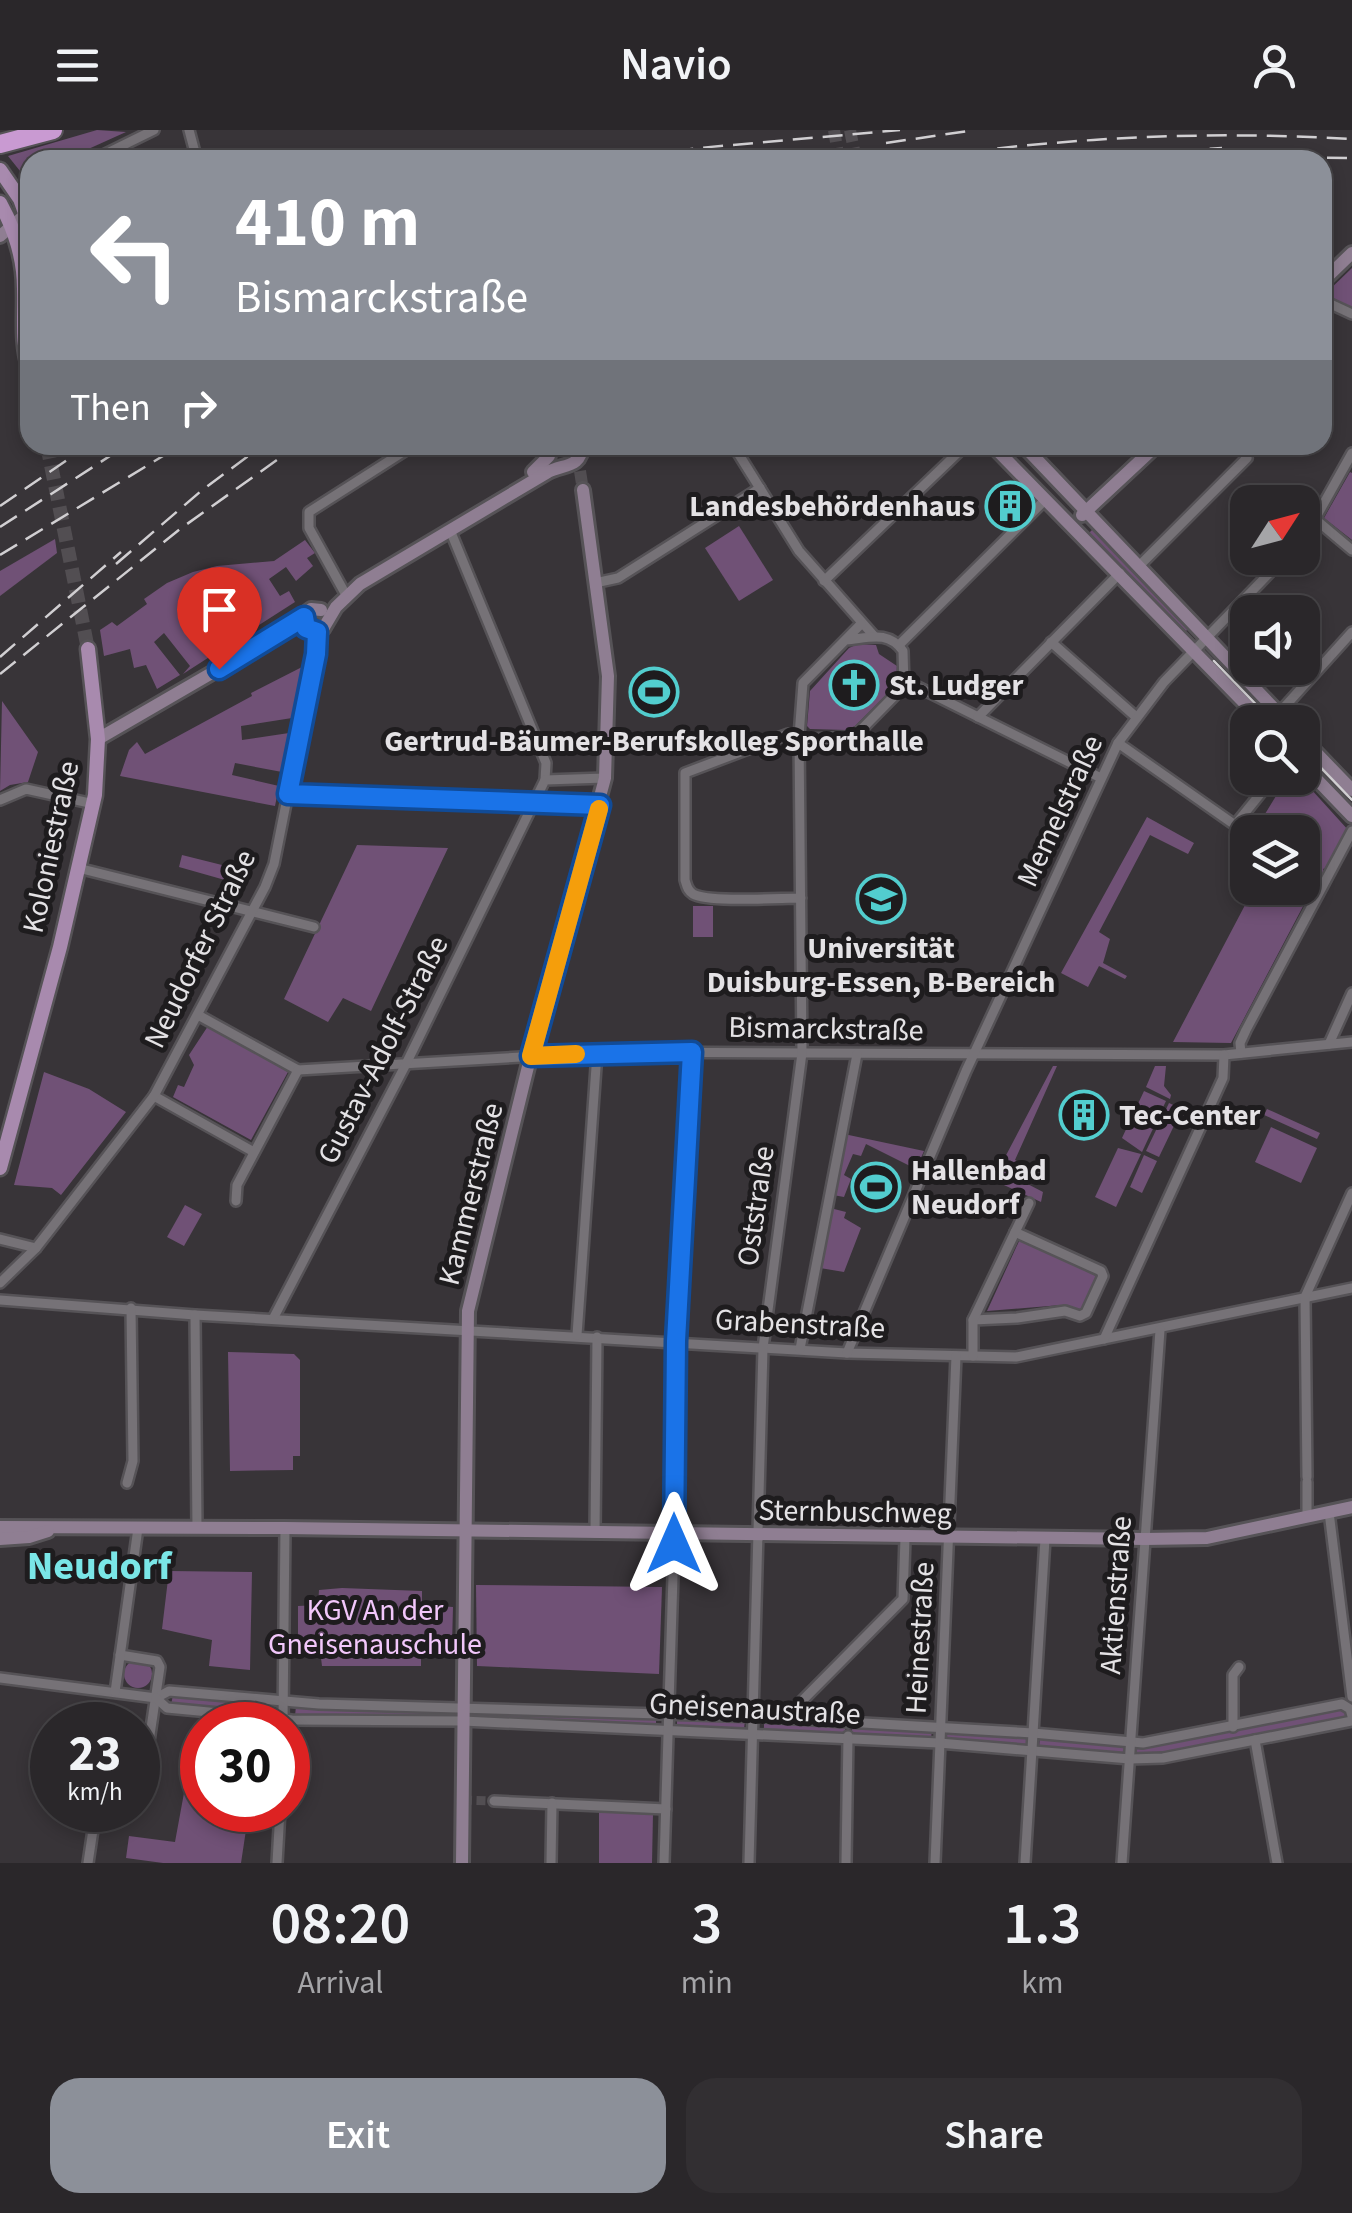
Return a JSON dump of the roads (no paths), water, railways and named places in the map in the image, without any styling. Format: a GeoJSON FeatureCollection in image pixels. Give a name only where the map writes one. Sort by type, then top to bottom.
{"type":"FeatureCollection","features":[{"type":"Feature","properties":{"kind":"highway"},"geometry":{"type":"LineString","coordinates":[[0,144],[53,130]]}},
{"type":"Feature","properties":{"kind":"main road"},"geometry":{"type":"LineString","coordinates":[[0,170],[20,199]]}},
{"type":"Feature","properties":{"kind":"main road"},"geometry":{"type":"LineString","coordinates":[[3,219],[20,265]]}},
{"type":"Feature","properties":{"kind":"main road"},"geometry":{"type":"LineString","coordinates":[[1332,272],[1352,253]]}},
{"type":"Feature","properties":{"kind":"main road"},"geometry":{"type":"LineString","coordinates":[[1002,455],[1246,705]]}},
{"type":"Feature","properties":{"kind":"main road"},"geometry":{"type":"LineString","coordinates":[[1033,455],[1270,705]]}},
{"type":"Feature","properties":{"kind":"main road"},"geometry":{"type":"LineString","coordinates":[[1071,525],[1146,455]]}},
{"type":"Feature","properties":{"kind":"main road"},"geometry":{"type":"LineString","coordinates":[[98,739],[279,634],[308,625],[325,627],[324,614],[345,592],[562,460]]}},
{"type":"Feature","properties":{"kind":"main road","name":"Kammerstraße"},"geometry":{"type":"LineString","coordinates":[[462,1863],[467,1328],[472,1289],[605,778],[608,676],[583,490]]}},
{"type":"Feature","properties":{"kind":"main road"},"geometry":{"type":"LineString","coordinates":[[308,625],[310,610],[324,614]]}},
{"type":"Feature","properties":{"kind":"main road","name":"Koloniestraße"},"geometry":{"type":"LineString","coordinates":[[0,1168],[94,804],[98,739],[88,650]]}},
{"type":"Feature","properties":{"kind":"main road"},"geometry":{"type":"LineString","coordinates":[[1320,757],[1352,790]]}},
{"type":"Feature","properties":{"kind":"main road"},"geometry":{"type":"LineString","coordinates":[[1320,783],[1352,816]]}},
{"type":"Feature","properties":{"kind":"main road","name":"Sternbuschweg"},"geometry":{"type":"LineString","coordinates":[[0,1527],[1145,1540],[1207,1538],[1352,1507]]}},
{"type":"Feature","properties":{"kind":"main road","name":"Sternbuschweg"},"geometry":{"type":"LineString","coordinates":[[0,1540],[29,1538],[54,1528]]}},
{"type":"Feature","properties":{"kind":"street"},"geometry":{"type":"LineString","coordinates":[[113,150],[154,130]]}},
{"type":"Feature","properties":{"kind":"street"},"geometry":{"type":"LineString","coordinates":[[1320,512],[1350,465],[1352,453]]}},
{"type":"Feature","properties":{"kind":"street"},"geometry":{"type":"LineString","coordinates":[[345,592],[306,520],[312,507],[398,455]]}},
{"type":"Feature","properties":{"kind":"street"},"geometry":{"type":"LineString","coordinates":[[739,455],[799,550],[874,636]]}},
{"type":"Feature","properties":{"kind":"street"},"geometry":{"type":"LineString","coordinates":[[824,581],[956,455]]}},
{"type":"Feature","properties":{"kind":"street"},"geometry":{"type":"LineString","coordinates":[[1138,567],[1247,458],[1245,455]]}},
{"type":"Feature","properties":{"kind":"street"},"geometry":{"type":"LineString","coordinates":[[595,583],[618,578],[760,488]]}},
{"type":"Feature","properties":{"kind":"street"},"geometry":{"type":"LineString","coordinates":[[899,645],[1046,499]]}},
{"type":"Feature","properties":{"kind":"street"},"geometry":{"type":"LineString","coordinates":[[1320,524],[1352,550]]}},
{"type":"Feature","properties":{"kind":"street"},"geometry":{"type":"LineString","coordinates":[[450,530],[546,763],[545,780],[605,778]]}},
{"type":"Feature","properties":{"kind":"street"},"geometry":{"type":"LineString","coordinates":[[978,717],[1120,572]]}},
{"type":"Feature","properties":{"kind":"street","name":"Memelstraße"},"geometry":{"type":"LineString","coordinates":[[847,1353],[974,1054],[1118,743],[1135,716],[1204,638],[1267,575]]}},
{"type":"Feature","properties":{"kind":"street","name":"Oststraße"},"geometry":{"type":"LineString","coordinates":[[749,1863],[764,1343],[802,1053],[799,736],[803,684],[861,624]]}},
{"type":"Feature","properties":{"kind":"street","name":"Neudorfer Straße"},"geometry":{"type":"LineString","coordinates":[[0,1283],[36,1248],[154,1096],[274,864],[316,654],[308,625]]}},
{"type":"Feature","properties":{"kind":"street"},"geometry":{"type":"LineString","coordinates":[[1293,705],[1352,632]]}},
{"type":"Feature","properties":{"kind":"street"},"geometry":{"type":"LineString","coordinates":[[801,898],[715,898],[688,890],[685,774],[788,734],[807,738],[854,736],[901,690],[906,681],[905,660],[899,645],[886,636],[846,640]]}},
{"type":"Feature","properties":{"kind":"street"},"geometry":{"type":"LineString","coordinates":[[1051,642],[1135,716]]}},
{"type":"Feature","properties":{"kind":"street"},"geometry":{"type":"LineString","coordinates":[[906,681],[1100,778]]}},
{"type":"Feature","properties":{"kind":"street"},"geometry":{"type":"LineString","coordinates":[[1118,743],[1235,824],[1259,795]]}},
{"type":"Feature","properties":{"kind":"street","name":"Gustav-Adolf-Straße"},"geometry":{"type":"LineString","coordinates":[[274,1318],[406,1064],[545,780]]}},
{"type":"Feature","properties":{"kind":"street"},"geometry":{"type":"LineString","coordinates":[[0,800],[26,789],[94,804]]}},
{"type":"Feature","properties":{"kind":"street"},"geometry":{"type":"LineString","coordinates":[[288,794],[600,805]]}},
{"type":"Feature","properties":{"kind":"street"},"geometry":{"type":"LineString","coordinates":[[1241,1054],[1240,1043],[1246,1030],[1350,834]]}},
{"type":"Feature","properties":{"kind":"street"},"geometry":{"type":"LineString","coordinates":[[78,868],[314,927]]}},
{"type":"Feature","properties":{"kind":"street"},"geometry":{"type":"LineString","coordinates":[[1329,1044],[1352,993]]}},
{"type":"Feature","properties":{"kind":"street"},"geometry":{"type":"LineString","coordinates":[[198,1014],[298,1070],[237,1185],[236,1201]]}},
{"type":"Feature","properties":{"kind":"street","name":"Bismarckstraße"},"geometry":{"type":"LineString","coordinates":[[298,1070],[597,1053],[1241,1054],[1352,1042]]}},
{"type":"Feature","properties":{"kind":"street"},"geometry":{"type":"LineString","coordinates":[[664,1863],[676,1341],[692,1052]]}},
{"type":"Feature","properties":{"kind":"street"},"geometry":{"type":"LineString","coordinates":[[577,1335],[597,1053]]}},
{"type":"Feature","properties":{"kind":"street"},"geometry":{"type":"LineString","coordinates":[[800,1350],[857,1054]]}},
{"type":"Feature","properties":{"kind":"street"},"geometry":{"type":"LineString","coordinates":[[1104,1339],[1223,1078],[1224,1054]]}},
{"type":"Feature","properties":{"kind":"street"},"geometry":{"type":"LineString","coordinates":[[154,1096],[254,1152]]}},
{"type":"Feature","properties":{"kind":"street"},"geometry":{"type":"LineString","coordinates":[[1307,1516],[1305,1296],[1352,1193]]}},
{"type":"Feature","properties":{"kind":"street"},"geometry":{"type":"LineString","coordinates":[[973,1356],[973,1320],[1029,1203]]}},
{"type":"Feature","properties":{"kind":"street"},"geometry":{"type":"LineString","coordinates":[[973,1320],[1065,1311],[1086,1314],[1103,1276],[1101,1271],[1015,1232]]}},
{"type":"Feature","properties":{"kind":"street"},"geometry":{"type":"LineString","coordinates":[[0,1239],[36,1248]]}},
{"type":"Feature","properties":{"kind":"street","name":"Grabenstraße"},"geometry":{"type":"LineString","coordinates":[[0,1300],[195,1315],[764,1343],[847,1353],[1016,1358],[1352,1288]]}},
{"type":"Feature","properties":{"kind":"street"},"geometry":{"type":"LineString","coordinates":[[127,1482],[133,1461],[131,1308]]}},
{"type":"Feature","properties":{"kind":"street"},"geometry":{"type":"LineString","coordinates":[[195,1315],[196,1528]]}},
{"type":"Feature","properties":{"kind":"street","name":"Aktienstraße"},"geometry":{"type":"LineString","coordinates":[[1122,1863],[1160,1330]]}},
{"type":"Feature","properties":{"kind":"street"},"geometry":{"type":"LineString","coordinates":[[595,1533],[596,1337]]}},
{"type":"Feature","properties":{"kind":"street","name":"Heinestraße"},"geometry":{"type":"LineString","coordinates":[[935,1863],[956,1356]]}},
{"type":"Feature","properties":{"kind":"street"},"geometry":{"type":"LineString","coordinates":[[1329,1512],[1352,1697]]}},
{"type":"Feature","properties":{"kind":"street"},"geometry":{"type":"LineString","coordinates":[[115,1692],[138,1528]]}},
{"type":"Feature","properties":{"kind":"street"},"geometry":{"type":"LineString","coordinates":[[284,1700],[285,1528]]}},
{"type":"Feature","properties":{"kind":"street"},"geometry":{"type":"LineString","coordinates":[[785,1718],[903,1598],[905,1538]]}},
{"type":"Feature","properties":{"kind":"street"},"geometry":{"type":"LineString","coordinates":[[1024,1863],[1045,1539]]}},
{"type":"Feature","properties":{"kind":"street"},"geometry":{"type":"LineString","coordinates":[[120,1655],[157,1661],[160,1667],[155,1702]]}},
{"type":"Feature","properties":{"kind":"street"},"geometry":{"type":"LineString","coordinates":[[1233,1726],[1233,1675],[1239,1667]]}},
{"type":"Feature","properties":{"kind":"street","name":"Gneisenaustraße"},"geometry":{"type":"LineString","coordinates":[[0,1678],[156,1698],[169,1692],[284,1700],[463,1715],[666,1730],[939,1742],[1130,1759],[1164,1758],[1352,1719],[1350,1710],[1342,1704],[1156,1742],[667,1713],[463,1715],[310,1721]]}},
{"type":"Feature","properties":{"kind":"street","name":"Gneisenaustraße"},"geometry":{"type":"LineString","coordinates":[[156,1698],[167,1708],[180,1710]]}},
{"type":"Feature","properties":{"kind":"street"},"geometry":{"type":"LineString","coordinates":[[846,1863],[849,1722]]}},
{"type":"Feature","properties":{"kind":"street"},"geometry":{"type":"LineString","coordinates":[[1255,1740],[1277,1863]]}},
{"type":"Feature","properties":{"kind":"street"},"geometry":{"type":"LineString","coordinates":[[494,1800],[666,1809]]}},
{"type":"Feature","properties":{"kind":"street"},"geometry":{"type":"LineString","coordinates":[[551,1863],[552,1804]]}},
{"type":"Feature","properties":{"kind":"street"},"geometry":{"type":"LineString","coordinates":[[88,1863],[93,1832]]}},
{"type":"Feature","properties":{"kind":"street"},"geometry":{"type":"LineString","coordinates":[[278,1863],[279,1832]]}},
{"type":"Feature","properties":{"kind":"tunnel"},"geometry":{"type":"LineString","coordinates":[[834,130],[837,150]]}},
{"type":"Feature","properties":{"kind":"tunnel"},"geometry":{"type":"LineString","coordinates":[[850,130],[854,150]]}},
{"type":"Feature","properties":{"kind":"tunnel"},"geometry":{"type":"LineString","coordinates":[[49,455],[88,649]]}},
{"type":"Feature","properties":{"kind":"tunnel"},"geometry":{"type":"LineString","coordinates":[[580,471],[583,490]]}},
{"type":"Feature","properties":{"kind":"tunnel"},"geometry":{"type":"LineString","coordinates":[[463,1800],[494,1801]]}},
{"type":"Feature","properties":{"kind":"tram line"},"geometry":{"type":"LineString","coordinates":[[1214,661],[1257,705]]}},
{"type":"Feature","properties":{"kind":"tram line"},"geometry":{"type":"LineString","coordinates":[[1320,767],[1352,800]]}},
{"type":"Feature","properties":{"kind":"railway"},"geometry":{"type":"LineString","coordinates":[[685,150],[900,130]]}},
{"type":"Feature","properties":{"kind":"railway"},"geometry":{"type":"LineString","coordinates":[[886,143],[975,130]]}},
{"type":"Feature","properties":{"kind":"railway"},"geometry":{"type":"LineString","coordinates":[[987,150],[1129,138],[1240,135],[1352,139]]}},
{"type":"Feature","properties":{"kind":"railway"},"geometry":{"type":"LineString","coordinates":[[1190,150],[1222,148]]}},
{"type":"Feature","properties":{"kind":"railway"},"geometry":{"type":"LineString","coordinates":[[1332,158],[1352,158]]}},
{"type":"Feature","properties":{"kind":"railway"},"geometry":{"type":"LineString","coordinates":[[0,506],[74,455]]}},
{"type":"Feature","properties":{"kind":"railway"},"geometry":{"type":"LineString","coordinates":[[0,527],[112,455]]}},
{"type":"Feature","properties":{"kind":"railway"},"geometry":{"type":"LineString","coordinates":[[0,555],[165,455]]}},
{"type":"Feature","properties":{"kind":"railway"},"geometry":{"type":"LineString","coordinates":[[116,564],[250,455]]}},
{"type":"Feature","properties":{"kind":"railway"},"geometry":{"type":"LineString","coordinates":[[0,674],[180,529],[284,455]]}},
{"type":"Feature","properties":{"kind":"railway"},"geometry":{"type":"LineString","coordinates":[[0,657],[121,552]]}},
{"type":"Feature","properties":{"kind":"place","name":"Landesbehördenhaus"},"geometry":{"type":"Point","coordinates":[1010,506]}},
{"type":"Feature","properties":{"kind":"place","name":"St. Ludger"},"geometry":{"type":"Point","coordinates":[854,685]}},
{"type":"Feature","properties":{"kind":"place","name":"Gertrud-Bäumer-Berufskolleg Sporthalle"},"geometry":{"type":"Point","coordinates":[654,692]}},
{"type":"Feature","properties":{"kind":"place","name":"Universität Duisburg-Essen, B-Bereich"},"geometry":{"type":"Point","coordinates":[881,899]}},
{"type":"Feature","properties":{"kind":"place","name":"Tec-Center"},"geometry":{"type":"Point","coordinates":[1084,1115]}},
{"type":"Feature","properties":{"kind":"place","name":"Hallenbad Neudorf"},"geometry":{"type":"Point","coordinates":[876,1187]}},
{"type":"Feature","properties":{"kind":"district","name":"Neudorf"},"geometry":{"type":"Point","coordinates":[99,1566]}},
{"type":"Feature","properties":{"kind":"park label","name":"KGV An der Gneisenauschule"},"geometry":{"type":"Point","coordinates":[375,1627]}}]}
